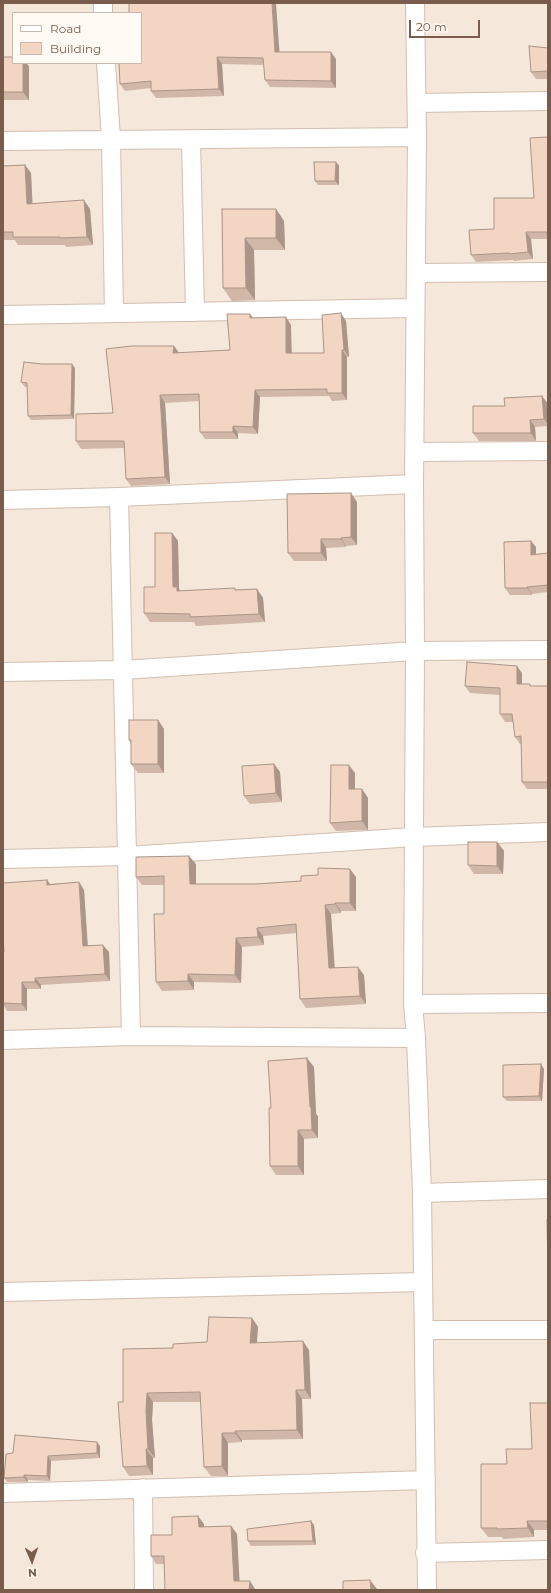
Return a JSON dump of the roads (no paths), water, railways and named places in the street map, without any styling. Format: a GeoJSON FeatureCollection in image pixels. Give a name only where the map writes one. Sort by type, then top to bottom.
{"type":"FeatureCollection","features":[{"type":"Feature","properties":{"kind":"street"},"geometry":{"type":"LineString","coordinates":[[415,3],[417,103],[417,273],[415,308],[414,484],[415,651],[413,1004],[416,1038],[422,1192],[427,1590]]}},
{"type":"Feature","properties":{"kind":"street"},"geometry":{"type":"LineString","coordinates":[[106,64],[111,139],[114,313]]}},
{"type":"Feature","properties":{"kind":"street"},"geometry":{"type":"LineString","coordinates":[[417,103],[548,100]]}},
{"type":"Feature","properties":{"kind":"street"},"geometry":{"type":"LineString","coordinates":[[3,141],[417,137]]}},
{"type":"Feature","properties":{"kind":"street"},"geometry":{"type":"LineString","coordinates":[[191,140],[195,312]]}},
{"type":"Feature","properties":{"kind":"street"},"geometry":{"type":"LineString","coordinates":[[417,273],[548,272]]}},
{"type":"Feature","properties":{"kind":"street"},"geometry":{"type":"LineString","coordinates":[[3,315],[415,308]]}},
{"type":"Feature","properties":{"kind":"street"},"geometry":{"type":"LineString","coordinates":[[415,452],[548,451]]}},
{"type":"Feature","properties":{"kind":"street"},"geometry":{"type":"LineString","coordinates":[[3,500],[119,497],[414,484]]}},
{"type":"Feature","properties":{"kind":"street"},"geometry":{"type":"LineString","coordinates":[[119,497],[132,1036]]}},
{"type":"Feature","properties":{"kind":"street"},"geometry":{"type":"LineString","coordinates":[[3,672],[123,670],[415,651],[548,650]]}},
{"type":"Feature","properties":{"kind":"street"},"geometry":{"type":"LineString","coordinates":[[3,859],[128,856],[414,837],[548,832]]}},
{"type":"Feature","properties":{"kind":"street"},"geometry":{"type":"LineString","coordinates":[[413,1004],[548,1003]]}},
{"type":"Feature","properties":{"kind":"street"},"geometry":{"type":"LineString","coordinates":[[3,1040],[132,1036],[416,1038]]}},
{"type":"Feature","properties":{"kind":"street"},"geometry":{"type":"LineString","coordinates":[[422,1192],[548,1189]]}},
{"type":"Feature","properties":{"kind":"street"},"geometry":{"type":"LineString","coordinates":[[3,1292],[422,1282]]}},
{"type":"Feature","properties":{"kind":"street"},"geometry":{"type":"LineString","coordinates":[[424,1330],[548,1330]]}},
{"type":"Feature","properties":{"kind":"street"},"geometry":{"type":"LineString","coordinates":[[3,1492],[426,1480]]}},
{"type":"Feature","properties":{"kind":"street"},"geometry":{"type":"LineString","coordinates":[[143,1488],[144,1590]]}},
{"type":"Feature","properties":{"kind":"street"},"geometry":{"type":"LineString","coordinates":[[426,1553],[548,1550]]}}]}
